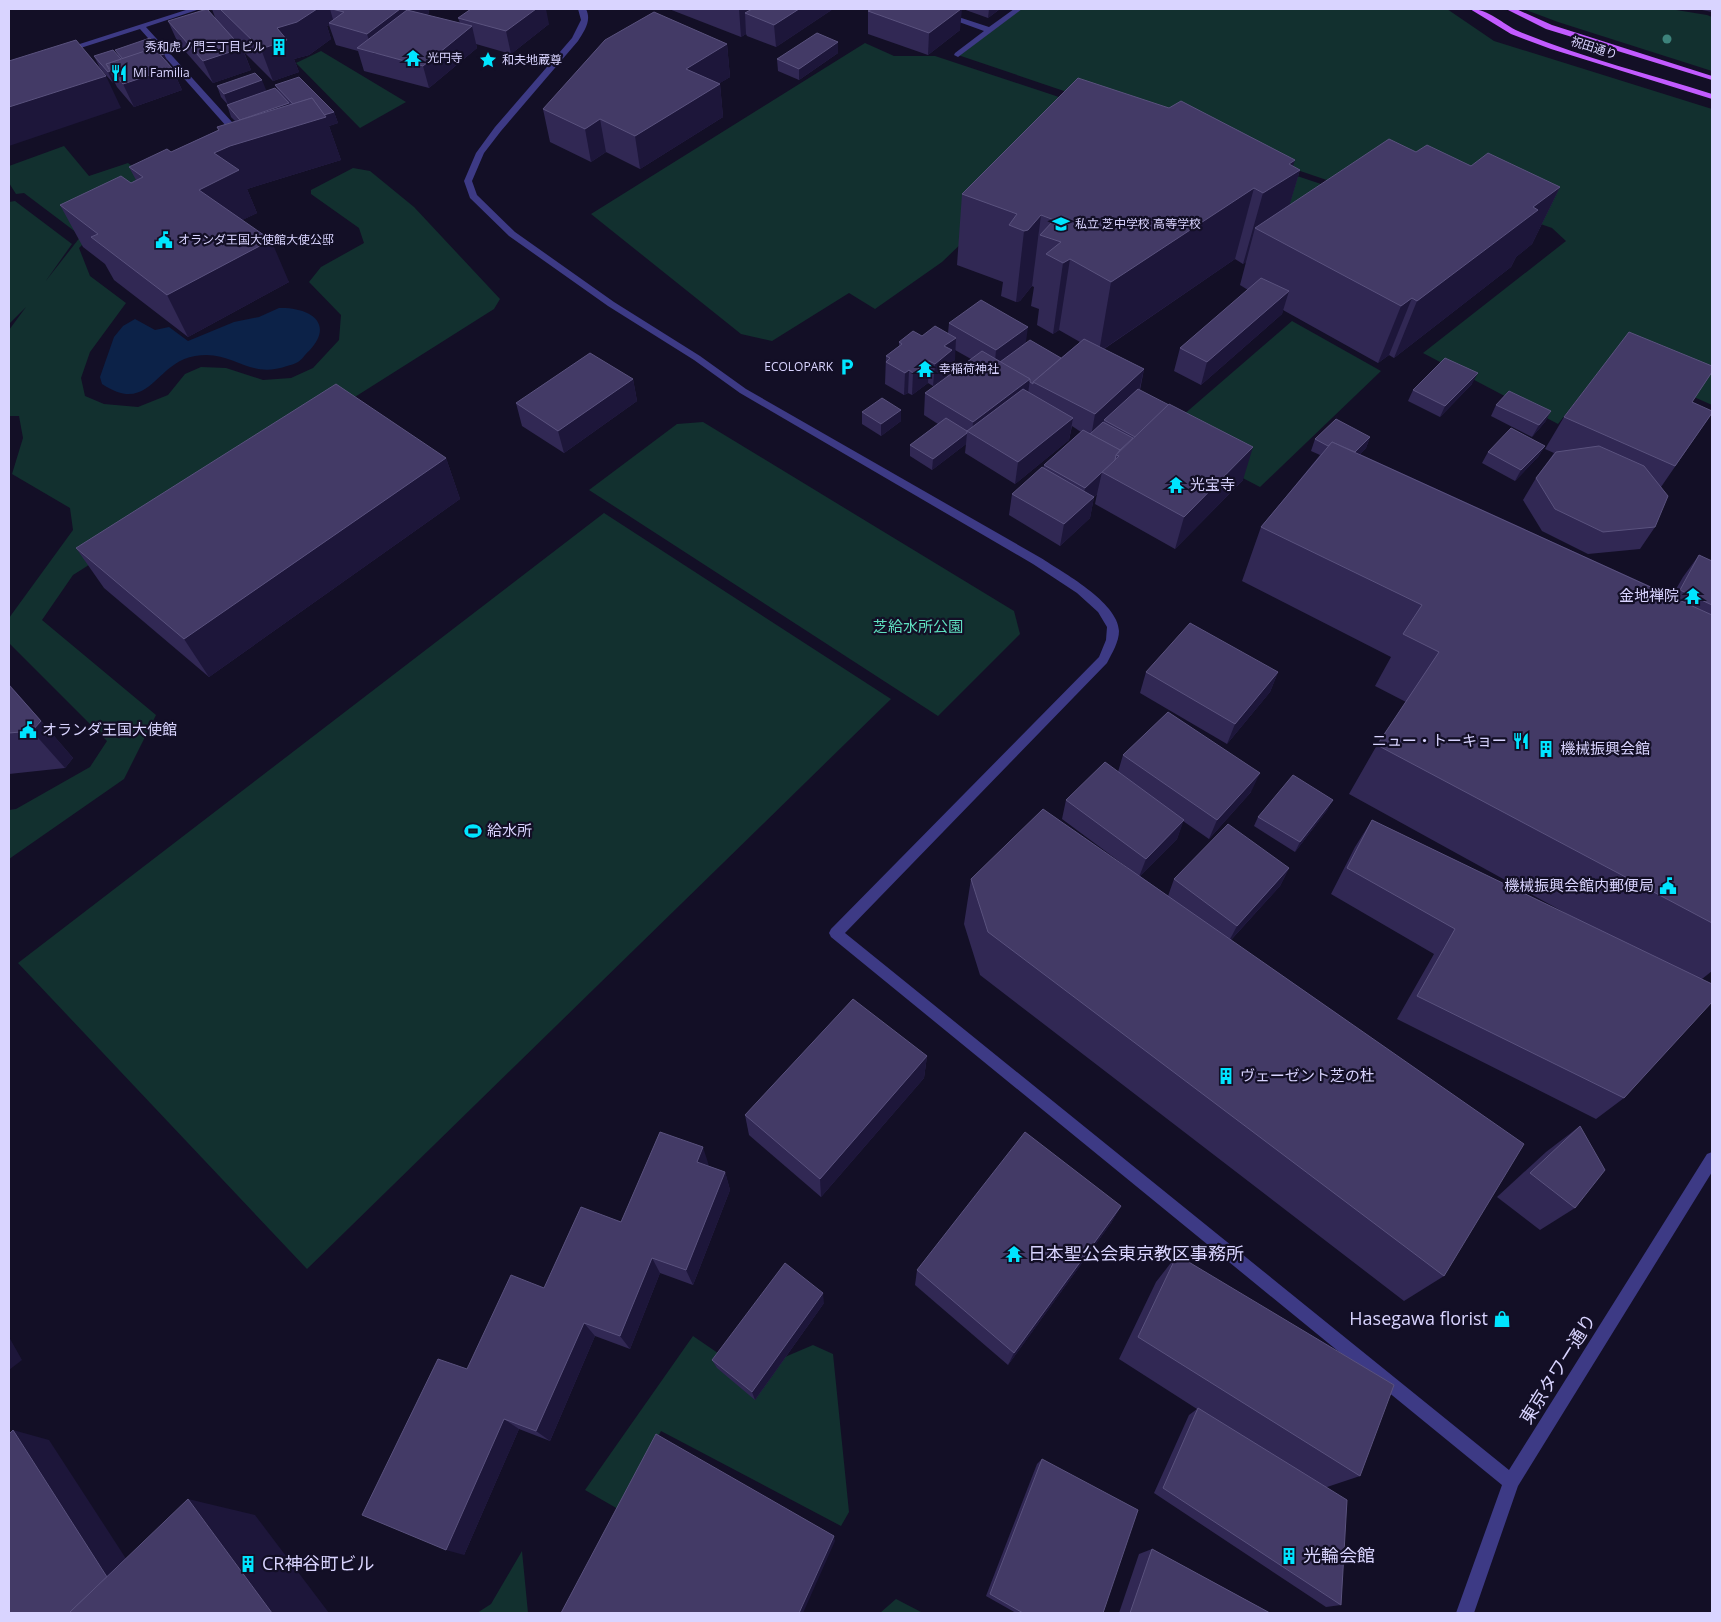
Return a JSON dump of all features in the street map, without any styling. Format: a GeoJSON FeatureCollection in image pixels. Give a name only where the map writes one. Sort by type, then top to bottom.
{"type":"FeatureCollection","features":[{"type":"Feature","properties":{"kind":"main road","name":"祝田通り"},"geometry":{"type":"LineString","coordinates":[[1474,9],[1514,32],[1554,47],[1712,97]]}},
{"type":"Feature","properties":{"kind":"main road","name":"祝田通り"},"geometry":{"type":"LineString","coordinates":[[1510,9],[1549,26],[1712,78]]}},
{"type":"Feature","properties":{"kind":"street"},"geometry":{"type":"LineString","coordinates":[[56,53],[196,9]]}},
{"type":"Feature","properties":{"kind":"street"},"geometry":{"type":"LineString","coordinates":[[582,9],[586,17],[584,25],[575,39],[498,129],[473,166],[468,181],[473,196],[512,234],[611,304],[696,358],[742,391],[1037,561],[1081,591],[1107,613],[1114,628],[1110,646],[1103,660],[836,933],[1511,1482]]}},
{"type":"Feature","properties":{"kind":"street"},"geometry":{"type":"LineString","coordinates":[[927,9],[989,30]]}},
{"type":"Feature","properties":{"kind":"street"},"geometry":{"type":"LineString","coordinates":[[958,55],[1018,9]]}},
{"type":"Feature","properties":{"kind":"street"},"geometry":{"type":"LineString","coordinates":[[141,26],[238,134]]}},
{"type":"Feature","properties":{"kind":"street","name":"東京タワー通り"},"geometry":{"type":"LineString","coordinates":[[1465,1613],[1511,1482],[1712,1159]]}},
{"type":"Feature","properties":{"kind":"green space"},"geometry":{"type":"Polygon","coordinates":[[[1019,9],[1447,9],[1494,41],[1712,109],[1712,405],[1609,359],[1558,424],[1423,353],[1566,241],[1552,228],[1468,199],[1362,192],[958,55],[1019,9]]]}},
{"type":"Feature","properties":{"kind":"green space"},"geometry":{"type":"Polygon","coordinates":[[[1523,9],[1670,9],[1707,15],[1712,17],[1712,71],[1558,22],[1523,9]]]}},
{"type":"Feature","properties":{"kind":"green space"},"geometry":{"type":"Polygon","coordinates":[[[865,43],[894,56],[935,56],[1324,185],[1304,211],[1074,135],[942,262],[875,309],[849,293],[772,341],[741,334],[591,214],[865,43]]]}},
{"type":"Feature","properties":{"kind":"green space"},"geometry":{"type":"Polygon","coordinates":[[[321,51],[406,102],[360,128],[296,63],[321,51]]]}},
{"type":"Feature","properties":{"kind":"green space"},"geometry":{"type":"Polygon","coordinates":[[[64,146],[89,176],[128,163],[139,172],[165,162],[79,248],[90,276],[126,303],[90,352],[81,378],[85,396],[104,404],[138,407],[168,395],[185,374],[201,367],[226,368],[263,380],[291,378],[313,368],[339,340],[341,315],[309,282],[321,267],[364,243],[359,228],[311,194],[311,190],[353,168],[370,171],[414,207],[500,299],[494,309],[73,575],[42,620],[156,715],[124,779],[9,859],[9,810],[16,809],[90,767],[107,741],[9,643],[9,618],[73,530],[70,508],[12,474],[23,438],[19,416],[9,416],[9,330],[26,307],[9,324],[9,202],[15,201],[72,244],[45,282],[81,236],[24,193],[16,194],[9,183],[9,166],[64,146]]]}},
{"type":"Feature","properties":{"kind":"green space"},"geometry":{"type":"Polygon","coordinates":[[[1292,321],[1381,371],[1260,487],[1160,435],[1292,321]]]}},
{"type":"Feature","properties":{"kind":"green space","name":"芝給水所公園"},"geometry":{"type":"Polygon","coordinates":[[[703,422],[1014,611],[1020,634],[938,716],[589,490],[677,424],[703,422]]]}},
{"type":"Feature","properties":{"kind":"green space","name":"給水所"},"geometry":{"type":"Polygon","coordinates":[[[604,513],[891,699],[307,1269],[18,963],[604,513]]]}},
{"type":"Feature","properties":{"kind":"green space"},"geometry":{"type":"Polygon","coordinates":[[[693,1336],[747,1373],[813,1345],[833,1354],[849,1512],[841,1526],[661,1431],[618,1509],[585,1490],[693,1336]]]}},
{"type":"Feature","properties":{"kind":"green space"},"geometry":{"type":"Polygon","coordinates":[[[522,1551],[528,1613],[477,1613],[491,1604],[522,1551]]]}},
{"type":"Feature","properties":{"kind":"green space"},"geometry":{"type":"Polygon","coordinates":[[[896,1599],[923,1613],[880,1613],[896,1599]]]}},
{"type":"Feature","properties":{"kind":"water"},"geometry":{"type":"Polygon","coordinates":[[[279,308],[300,310],[315,318],[319,324],[320,332],[317,341],[301,360],[295,363],[273,369],[261,369],[220,357],[209,355],[195,356],[181,360],[170,367],[142,391],[131,394],[118,392],[102,384],[100,377],[114,337],[123,326],[135,319],[155,330],[169,327],[188,341],[234,322],[259,317],[279,308]]]}},
{"type":"Feature","properties":{"kind":"building"},"geometry":{"type":"Polygon","coordinates":[[[207,9],[242,48],[203,61],[168,21],[207,9]]]}},
{"type":"Feature","properties":{"kind":"building"},"geometry":{"type":"Polygon","coordinates":[[[220,9],[317,9],[297,22],[277,28],[287,40],[261,49],[220,9]]]}},
{"type":"Feature","properties":{"kind":"building"},"geometry":{"type":"Polygon","coordinates":[[[332,9],[400,9],[367,34],[329,23],[344,12],[332,9]]]}},
{"type":"Feature","properties":{"kind":"building"},"geometry":{"type":"Polygon","coordinates":[[[471,9],[536,9],[506,31],[458,18],[471,9]]]}},
{"type":"Feature","properties":{"kind":"building"},"geometry":{"type":"Polygon","coordinates":[[[752,9],[799,9],[774,25],[745,13],[752,9]]]}},
{"type":"Feature","properties":{"kind":"building"},"geometry":{"type":"Polygon","coordinates":[[[872,9],[961,9],[929,33],[868,11],[872,9]]]}},
{"type":"Feature","properties":{"kind":"building"},"geometry":{"type":"Polygon","coordinates":[[[407,10],[472,26],[423,66],[357,48],[407,10]]]}},
{"type":"Feature","properties":{"kind":"building"},"geometry":{"type":"Polygon","coordinates":[[[654,12],[727,44],[686,69],[720,84],[635,136],[600,119],[585,129],[543,109],[605,40],[654,12]]]}},
{"type":"Feature","properties":{"kind":"building"},"geometry":{"type":"Polygon","coordinates":[[[817,33],[838,42],[799,69],[777,59],[817,33]]]}},
{"type":"Feature","properties":{"kind":"building"},"geometry":{"type":"Polygon","coordinates":[[[150,38],[164,54],[161,55],[154,48],[123,59],[115,50],[150,38]]]}},
{"type":"Feature","properties":{"kind":"building"},"geometry":{"type":"Polygon","coordinates":[[[76,40],[106,76],[9,107],[9,61],[76,40]]]}},
{"type":"Feature","properties":{"kind":"building"},"geometry":{"type":"Polygon","coordinates":[[[154,48],[172,68],[123,84],[106,64],[154,48]]]}},
{"type":"Feature","properties":{"kind":"building"},"geometry":{"type":"Polygon","coordinates":[[[113,50],[121,59],[106,64],[110,71],[108,72],[94,56],[113,50]]]}},
{"type":"Feature","properties":{"kind":"building"},"geometry":{"type":"Polygon","coordinates":[[[255,73],[262,80],[224,94],[217,86],[255,73]]]}},
{"type":"Feature","properties":{"kind":"building"},"geometry":{"type":"Polygon","coordinates":[[[299,77],[334,112],[324,115],[312,98],[293,104],[275,85],[299,77]]]}},
{"type":"Feature","properties":{"kind":"building"},"geometry":{"type":"Polygon","coordinates":[[[1078,78],[1169,108],[1181,101],[1295,160],[1289,164],[1300,170],[1263,193],[1254,188],[1111,282],[1070,259],[1063,263],[1046,254],[1061,242],[1040,235],[1054,220],[1041,215],[1028,230],[1024,231],[1009,225],[1017,214],[962,194],[1078,78]]]}},
{"type":"Feature","properties":{"kind":"building"},"geometry":{"type":"Polygon","coordinates":[[[275,88],[289,103],[240,120],[227,105],[275,88]]]}},
{"type":"Feature","properties":{"kind":"building"},"geometry":{"type":"Polygon","coordinates":[[[312,98],[326,117],[230,146],[214,153],[239,170],[199,190],[271,240],[167,295],[91,237],[98,234],[60,205],[121,176],[131,183],[143,177],[129,167],[167,149],[171,152],[219,130],[217,127],[312,98]]]}},
{"type":"Feature","properties":{"kind":"building"},"geometry":{"type":"Polygon","coordinates":[[[1389,139],[1416,152],[1427,145],[1471,166],[1488,153],[1560,187],[1533,207],[1538,210],[1417,301],[1412,298],[1401,306],[1255,228],[1389,139]]]}},
{"type":"Feature","properties":{"kind":"building"},"geometry":{"type":"Polygon","coordinates":[[[1261,278],[1289,291],[1207,362],[1180,348],[1261,278]]]}},
{"type":"Feature","properties":{"kind":"building"},"geometry":{"type":"Polygon","coordinates":[[[981,300],[1028,327],[996,350],[949,323],[981,300]]]}},
{"type":"Feature","properties":{"kind":"building"},"geometry":{"type":"Polygon","coordinates":[[[935,326],[956,338],[944,346],[952,350],[935,364],[929,361],[913,373],[909,370],[905,373],[886,362],[890,358],[886,356],[902,344],[899,342],[913,331],[922,336],[935,326]]]}},
{"type":"Feature","properties":{"kind":"building"},"geometry":{"type":"Polygon","coordinates":[[[1629,332],[1712,366],[1712,372],[1692,402],[1712,411],[1712,413],[1675,466],[1564,417],[1629,332]]]}},
{"type":"Feature","properties":{"kind":"building"},"geometry":{"type":"Polygon","coordinates":[[[1084,339],[1144,369],[1095,414],[1033,382],[1084,339]]]}},
{"type":"Feature","properties":{"kind":"building"},"geometry":{"type":"Polygon","coordinates":[[[1030,340],[1061,358],[1033,384],[1030,382],[1030,379],[1000,362],[1030,340]]]}},
{"type":"Feature","properties":{"kind":"building"},"geometry":{"type":"Polygon","coordinates":[[[982,351],[1030,379],[973,422],[925,393],[982,351]]]}},
{"type":"Feature","properties":{"kind":"building"},"geometry":{"type":"Polygon","coordinates":[[[590,353],[633,379],[558,431],[516,403],[590,353]]]}},
{"type":"Feature","properties":{"kind":"building"},"geometry":{"type":"Polygon","coordinates":[[[1445,358],[1478,373],[1445,406],[1413,390],[1445,358]]]}},
{"type":"Feature","properties":{"kind":"building"},"geometry":{"type":"Polygon","coordinates":[[[336,384],[446,458],[184,639],[76,548],[336,384]]]}},
{"type":"Feature","properties":{"kind":"building"},"geometry":{"type":"Polygon","coordinates":[[[1023,389],[1073,418],[1018,462],[967,431],[1023,389]]]}},
{"type":"Feature","properties":{"kind":"building"},"geometry":{"type":"Polygon","coordinates":[[[1138,389],[1169,405],[1135,437],[1104,420],[1138,389]]]}},
{"type":"Feature","properties":{"kind":"building"},"geometry":{"type":"Polygon","coordinates":[[[1509,391],[1551,411],[1539,425],[1496,405],[1509,391]]]}},
{"type":"Feature","properties":{"kind":"building"},"geometry":{"type":"Polygon","coordinates":[[[882,398],[901,410],[881,424],[862,412],[882,398]]]}},
{"type":"Feature","properties":{"kind":"building"},"geometry":{"type":"Polygon","coordinates":[[[1169,404],[1253,447],[1184,517],[1102,472],[1119,456],[1116,455],[1169,404]]]}},
{"type":"Feature","properties":{"kind":"building"},"geometry":{"type":"Polygon","coordinates":[[[946,418],[967,431],[967,433],[933,459],[910,445],[946,418]]]}},
{"type":"Feature","properties":{"kind":"building"},"geometry":{"type":"Polygon","coordinates":[[[1336,419],[1370,437],[1355,452],[1332,442],[1328,446],[1315,439],[1336,419]]]}},
{"type":"Feature","properties":{"kind":"building"},"geometry":{"type":"Polygon","coordinates":[[[1103,422],[1133,438],[1120,450],[1090,434],[1103,422]]]}},
{"type":"Feature","properties":{"kind":"building"},"geometry":{"type":"Polygon","coordinates":[[[1511,428],[1545,446],[1521,470],[1488,452],[1511,428]]]}},
{"type":"Feature","properties":{"kind":"building"},"geometry":{"type":"Polygon","coordinates":[[[1083,430],[1120,450],[1115,460],[1085,488],[1044,465],[1083,430]]]}},
{"type":"Feature","properties":{"kind":"building","name":"機械振興会館"},"geometry":{"type":"Polygon","coordinates":[[[1332,442],[1712,615],[1712,923],[1377,745],[1439,652],[1403,634],[1422,605],[1261,527],[1332,442]]]}},
{"type":"Feature","properties":{"kind":"building"},"geometry":{"type":"Polygon","coordinates":[[[1599,446],[1644,466],[1668,496],[1655,527],[1603,532],[1555,509],[1536,478],[1556,452],[1599,446]]]}},
{"type":"Feature","properties":{"kind":"building"},"geometry":{"type":"Polygon","coordinates":[[[1042,467],[1094,497],[1064,524],[1012,494],[1042,467]]]}},
{"type":"Feature","properties":{"kind":"building"},"geometry":{"type":"Polygon","coordinates":[[[1699,555],[1712,561],[1712,605],[1680,590],[1699,555]]]}},
{"type":"Feature","properties":{"kind":"building"},"geometry":{"type":"Polygon","coordinates":[[[1190,623],[1278,672],[1235,724],[1146,672],[1190,623]]]}},
{"type":"Feature","properties":{"kind":"building"},"geometry":{"type":"Polygon","coordinates":[[[9,685],[41,721],[32,731],[9,733],[9,685]]]}},
{"type":"Feature","properties":{"kind":"building"},"geometry":{"type":"Polygon","coordinates":[[[1168,712],[1260,773],[1217,820],[1123,755],[1168,712]]]}},
{"type":"Feature","properties":{"kind":"building"},"geometry":{"type":"Polygon","coordinates":[[[1105,762],[1184,820],[1146,859],[1066,800],[1105,762]]]}},
{"type":"Feature","properties":{"kind":"building"},"geometry":{"type":"Polygon","coordinates":[[[1293,775],[1333,800],[1300,842],[1258,817],[1293,775]]]}},
{"type":"Feature","properties":{"kind":"building","name":"ヴェーゼント芝の杜"},"geometry":{"type":"Polygon","coordinates":[[[1043,809],[1524,1144],[1444,1276],[988,932],[971,879],[1043,809]]]}},
{"type":"Feature","properties":{"kind":"building"},"geometry":{"type":"Polygon","coordinates":[[[1372,820],[1712,984],[1712,1002],[1624,1098],[1417,996],[1455,929],[1347,868],[1372,820]]]}},
{"type":"Feature","properties":{"kind":"building"},"geometry":{"type":"Polygon","coordinates":[[[1228,824],[1289,868],[1237,926],[1174,879],[1228,824]]]}},
{"type":"Feature","properties":{"kind":"building"},"geometry":{"type":"Polygon","coordinates":[[[853,999],[927,1056],[820,1179],[745,1115],[853,999]]]}},
{"type":"Feature","properties":{"kind":"building"},"geometry":{"type":"Polygon","coordinates":[[[1580,1126],[1605,1170],[1575,1208],[1530,1173],[1580,1126]]]}},
{"type":"Feature","properties":{"kind":"building"},"geometry":{"type":"Polygon","coordinates":[[[660,1132],[703,1147],[697,1162],[725,1172],[686,1270],[652,1258],[620,1336],[584,1323],[536,1431],[504,1419],[446,1550],[362,1515],[438,1359],[467,1369],[511,1275],[544,1288],[581,1207],[621,1222],[660,1132]]]}},
{"type":"Feature","properties":{"kind":"building","name":"日本聖公会東京教区事務所"},"geometry":{"type":"Polygon","coordinates":[[[1025,1132],[1121,1206],[1014,1353],[917,1270],[1025,1132]]]}},
{"type":"Feature","properties":{"kind":"building"},"geometry":{"type":"Polygon","coordinates":[[[1177,1255],[1394,1385],[1360,1476],[1138,1337],[1177,1255]]]}},
{"type":"Feature","properties":{"kind":"building"},"geometry":{"type":"Polygon","coordinates":[[[785,1263],[823,1293],[752,1392],[712,1360],[785,1263]]]}},
{"type":"Feature","properties":{"kind":"building","name":"光輪会館"},"geometry":{"type":"Polygon","coordinates":[[[1198,1408],[1347,1500],[1341,1605],[1163,1488],[1198,1408]]]}},
{"type":"Feature","properties":{"kind":"building"},"geometry":{"type":"Polygon","coordinates":[[[13,1430],[107,1577],[69,1613],[9,1613],[9,1434],[13,1430]]]}},
{"type":"Feature","properties":{"kind":"building"},"geometry":{"type":"Polygon","coordinates":[[[656,1434],[834,1536],[799,1613],[561,1613],[656,1434]]]}},
{"type":"Feature","properties":{"kind":"building"},"geometry":{"type":"Polygon","coordinates":[[[1042,1459],[1138,1510],[1103,1613],[1023,1613],[990,1594],[1042,1459]]]}},
{"type":"Feature","properties":{"kind":"building"},"geometry":{"type":"Polygon","coordinates":[[[188,1499],[272,1613],[69,1613],[188,1499]]]}},
{"type":"Feature","properties":{"kind":"building"},"geometry":{"type":"Polygon","coordinates":[[[1152,1549],[1270,1613],[1130,1613],[1152,1549]]]}},
{"type":"Feature","properties":{"kind":"place","name":"秀和虎ノ門三丁目ビル"},"geometry":{"type":"Point","coordinates":[279,47]}},
{"type":"Feature","properties":{"kind":"place","name":"光円寺"},"geometry":{"type":"Point","coordinates":[413,58]}},
{"type":"Feature","properties":{"kind":"place","name":"和夫地蔵尊"},"geometry":{"type":"Point","coordinates":[488,60]}},
{"type":"Feature","properties":{"kind":"place","name":"Mi Familia"},"geometry":{"type":"Point","coordinates":[119,73]}},
{"type":"Feature","properties":{"kind":"place","name":"私立 芝中学校 高等学校"},"geometry":{"type":"Point","coordinates":[1061,224]}},
{"type":"Feature","properties":{"kind":"place","name":"オランダ王国大使館大使公邸"},"geometry":{"type":"Point","coordinates":[164,240]}},
{"type":"Feature","properties":{"kind":"place","name":"ECOLOPARK"},"geometry":{"type":"Point","coordinates":[847,367]}},
{"type":"Feature","properties":{"kind":"place","name":"幸稲荷神社"},"geometry":{"type":"Point","coordinates":[925,369]}},
{"type":"Feature","properties":{"kind":"place","name":"光宝寺"},"geometry":{"type":"Point","coordinates":[1176,485]}},
{"type":"Feature","properties":{"kind":"place","name":"金地禅院"},"geometry":{"type":"Point","coordinates":[1693,596]}},
{"type":"Feature","properties":{"kind":"place","name":"オランダ王国大使館"},"geometry":{"type":"Point","coordinates":[28,730]}},
{"type":"Feature","properties":{"kind":"place","name":"ニュー・トーキョー"},"geometry":{"type":"Point","coordinates":[1521,741]}},
{"type":"Feature","properties":{"kind":"place","name":"機械振興会館"},"geometry":{"type":"Point","coordinates":[1546,749]}},
{"type":"Feature","properties":{"kind":"place","name":"給水所"},"geometry":{"type":"Point","coordinates":[473,831]}},
{"type":"Feature","properties":{"kind":"place","name":"機械振興会館内郵便局"},"geometry":{"type":"Point","coordinates":[1668,886]}},
{"type":"Feature","properties":{"kind":"place","name":"ヴェーゼント芝の杜"},"geometry":{"type":"Point","coordinates":[1226,1076]}},
{"type":"Feature","properties":{"kind":"place","name":"日本聖公会東京教区事務所"},"geometry":{"type":"Point","coordinates":[1014,1254]}},
{"type":"Feature","properties":{"kind":"place","name":"Hasegawa florist"},"geometry":{"type":"Point","coordinates":[1502,1319]}},
{"type":"Feature","properties":{"kind":"place","name":"光輪会館"},"geometry":{"type":"Point","coordinates":[1289,1556]}},
{"type":"Feature","properties":{"kind":"place","name":"CR神谷町ビル"},"geometry":{"type":"Point","coordinates":[248,1564]}}]}
